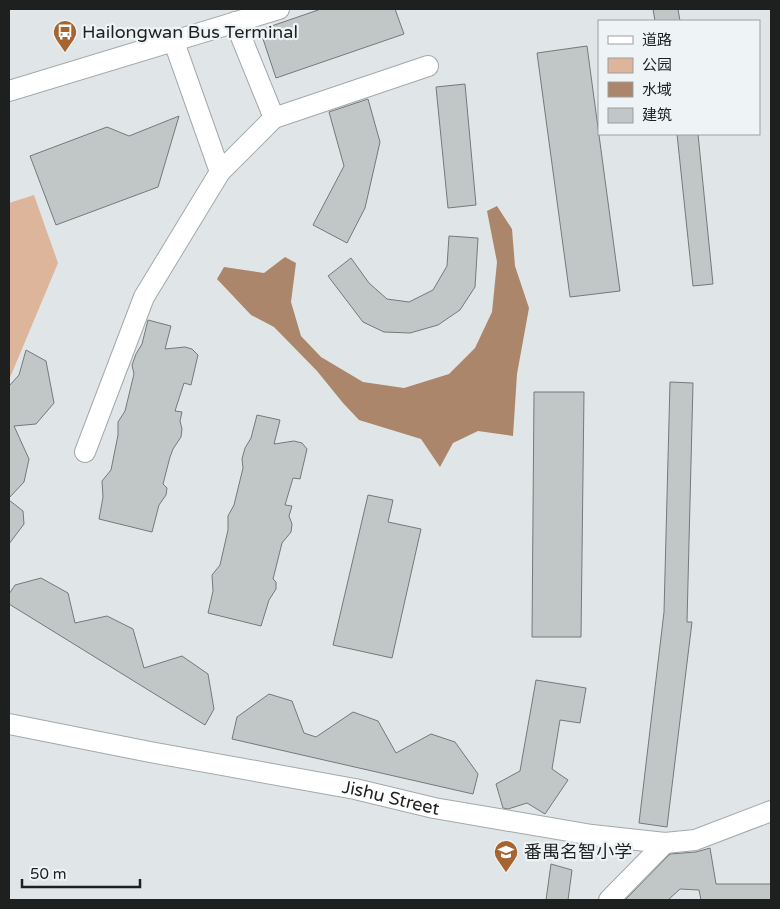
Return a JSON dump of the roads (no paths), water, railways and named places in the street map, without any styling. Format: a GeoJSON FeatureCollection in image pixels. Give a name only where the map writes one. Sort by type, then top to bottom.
{"type":"FeatureCollection","features":[{"type":"Feature","properties":{"kind":"street"},"geometry":{"type":"LineString","coordinates":[[9,91],[279,9]]}},
{"type":"Feature","properties":{"kind":"street"},"geometry":{"type":"LineString","coordinates":[[235,22],[274,118]]}},
{"type":"Feature","properties":{"kind":"street"},"geometry":{"type":"LineString","coordinates":[[174,42],[220,172]]}},
{"type":"Feature","properties":{"kind":"street"},"geometry":{"type":"LineString","coordinates":[[85,452],[144,296],[220,172],[274,118],[428,66]]}},
{"type":"Feature","properties":{"kind":"street","name":"Jishu Street"},"geometry":{"type":"LineString","coordinates":[[9,724],[355,790],[434,808],[592,836],[665,842],[695,840],[771,811]]}},
{"type":"Feature","properties":{"kind":"street"},"geometry":{"type":"LineString","coordinates":[[609,900],[665,842]]}},
{"type":"Feature","properties":{"kind":"water"},"geometry":{"type":"Polygon","coordinates":[[[497,206],[512,229],[515,266],[529,308],[517,374],[513,436],[478,431],[453,443],[440,467],[421,439],[359,420],[317,371],[274,327],[251,315],[217,279],[224,267],[264,273],[285,257],[296,263],[291,302],[301,336],[321,357],[363,382],[404,388],[449,374],[475,348],[492,312],[497,262],[487,211],[497,206]]]}},
{"type":"Feature","properties":{"kind":"place","name":"Hailongwan Bus Terminal"},"geometry":{"type":"Point","coordinates":[65,53]}},
{"type":"Feature","properties":{"kind":"place","name":"番禺名智小学"},"geometry":{"type":"Point","coordinates":[506,873]}}]}
